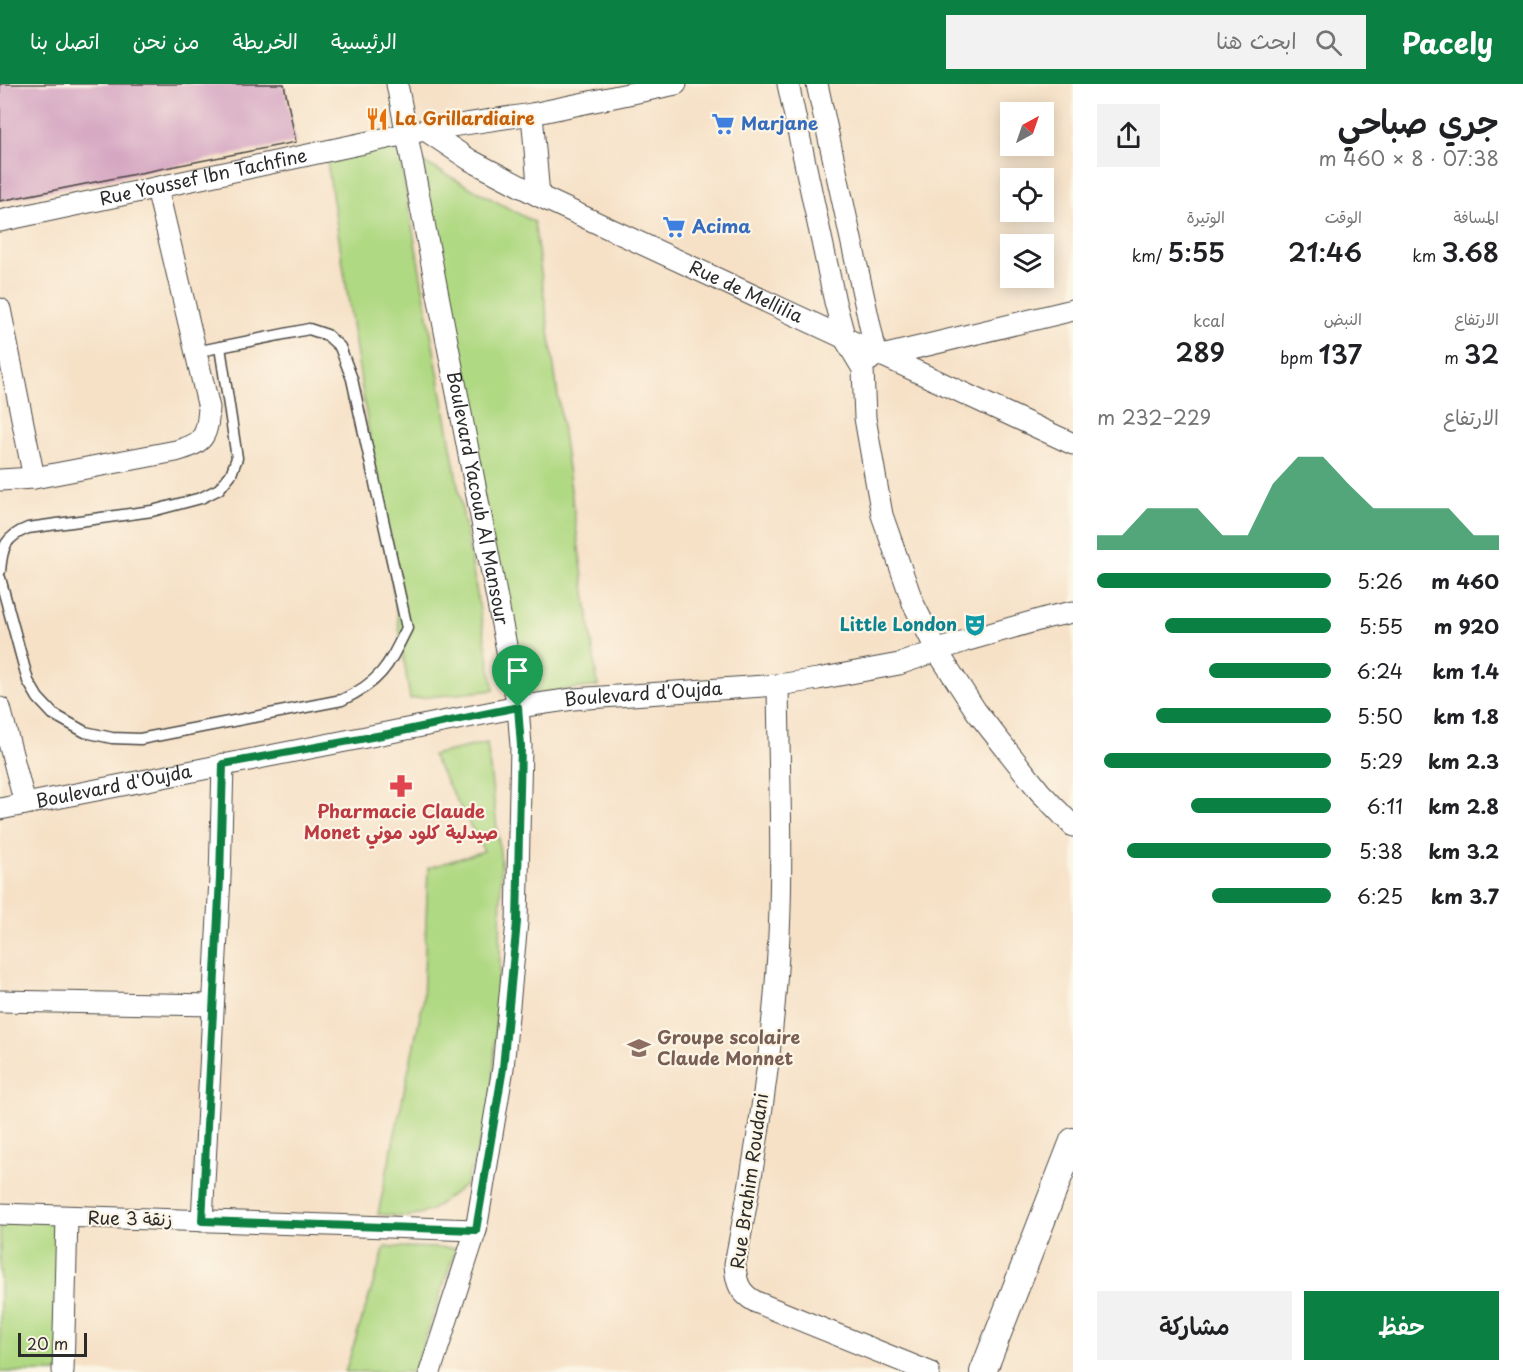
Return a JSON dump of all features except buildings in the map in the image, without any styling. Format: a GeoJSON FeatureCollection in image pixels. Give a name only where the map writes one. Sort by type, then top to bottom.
{"type":"FeatureCollection","features":[{"type":"Feature","properties":{"kind":"street","name":"Boulevard Yacoub Al Mansour"},"geometry":{"type":"LineString","coordinates":[[397,84],[416,132],[518,707],[521,746],[517,922],[503,1068],[476,1230],[430,1372]]}},
{"type":"Feature","properties":{"kind":"street","name":"Rue Youssef Ibn Tachfine"},"geometry":{"type":"LineString","coordinates":[[0,221],[416,132],[532,114],[676,84]]}},
{"type":"Feature","properties":{"kind":"street"},"geometry":{"type":"LineString","coordinates":[[788,84],[845,339]]}},
{"type":"Feature","properties":{"kind":"street"},"geometry":{"type":"LineString","coordinates":[[817,84],[873,359],[865,418],[882,514],[913,603],[937,651],[976,711],[1040,792],[1073,826]]}},
{"type":"Feature","properties":{"kind":"street"},"geometry":{"type":"LineString","coordinates":[[532,114],[539,196]]}},
{"type":"Feature","properties":{"kind":"street","name":"Rue de Mellilia"},"geometry":{"type":"LineString","coordinates":[[416,132],[539,196],[845,339],[873,359],[1073,444]]}},
{"type":"Feature","properties":{"kind":"street"},"geometry":{"type":"LineString","coordinates":[[0,480],[34,478],[176,451],[191,447],[202,440],[208,428],[208,408],[157,188]]}},
{"type":"Feature","properties":{"kind":"street"},"geometry":{"type":"LineString","coordinates":[[0,309],[34,478]]}},
{"type":"Feature","properties":{"kind":"street"},"geometry":{"type":"LineString","coordinates":[[873,359],[1073,310]]}},
{"type":"Feature","properties":{"kind":"street","name":"Boulevard d'Oujda"},"geometry":{"type":"LineString","coordinates":[[0,809],[518,707],[573,699],[778,685],[899,664],[1038,620],[1073,612]]}},
{"type":"Feature","properties":{"kind":"street","name":"Rue Brahim Roudani"},"geometry":{"type":"LineString","coordinates":[[778,685],[779,935],[764,1085],[752,1179],[735,1264],[736,1278],[742,1293],[756,1302],[929,1372]]}},
{"type":"Feature","properties":{"kind":"street"},"geometry":{"type":"LineString","coordinates":[[0,708],[25,804]]}},
{"type":"Feature","properties":{"kind":"street"},"geometry":{"type":"LineString","coordinates":[[202,1221],[223,764]]}},
{"type":"Feature","properties":{"kind":"street"},"geometry":{"type":"LineString","coordinates":[[0,1001],[213,1005]]}},
{"type":"Feature","properties":{"kind":"street"},"geometry":{"type":"LineString","coordinates":[[983,1372],[1073,1140]]}},
{"type":"Feature","properties":{"kind":"street","name":"Rue 3 زنقة"},"geometry":{"type":"LineString","coordinates":[[0,1214],[476,1230]]}},
{"type":"Feature","properties":{"kind":"street"},"geometry":{"type":"LineString","coordinates":[[63,1372],[67,1218]]}},
{"type":"Feature","properties":{"kind":"lane"},"geometry":{"type":"LineString","coordinates":[[0,578],[28,681],[38,698],[53,714],[85,732],[112,738],[140,739],[342,700],[365,689],[382,673],[393,657],[407,628],[352,379],[340,347],[327,335],[309,329],[195,352]]}},
{"type":"Feature","properties":{"kind":"lane"},"geometry":{"type":"LineString","coordinates":[[0,571],[5,545],[14,533],[28,528],[152,511],[201,498],[219,489],[231,474],[237,458],[220,347]]}},
{"type":"Feature","properties":{"kind":"green space"},"geometry":{"type":"Polygon","coordinates":[[[398,146],[494,690],[410,699],[326,155],[398,146]]]}},
{"type":"Feature","properties":{"kind":"green space"},"geometry":{"type":"Polygon","coordinates":[[[423,162],[534,222],[598,686],[519,695],[423,162]]]}},
{"type":"Feature","properties":{"kind":"green space"},"geometry":{"type":"Polygon","coordinates":[[[487,743],[501,861],[500,966],[491,1109],[466,1184],[430,1211],[408,1217],[378,1214],[423,1002],[428,868],[484,851],[432,755],[487,743]]]}},
{"type":"Feature","properties":{"kind":"green space"},"geometry":{"type":"Polygon","coordinates":[[[0,1214],[67,1218],[63,1372],[0,1372],[0,1214]]]}},
{"type":"Feature","properties":{"kind":"green space"},"geometry":{"type":"Polygon","coordinates":[[[385,1247],[456,1248],[414,1372],[345,1372],[385,1247]]]}},
{"type":"Feature","properties":{"kind":"place","name":"La Grillardiaire"},"geometry":{"type":"Point","coordinates":[377,119]}},
{"type":"Feature","properties":{"kind":"place","name":"Marjane"},"geometry":{"type":"Point","coordinates":[723,124]}},
{"type":"Feature","properties":{"kind":"place","name":"Acima"},"geometry":{"type":"Point","coordinates":[674,227]}},
{"type":"Feature","properties":{"kind":"place","name":"Little London"},"geometry":{"type":"Point","coordinates":[975,625]}},
{"type":"Feature","properties":{"kind":"place","name":"Pharmacie Claude Monet صيدلية كلود موني"},"geometry":{"type":"Point","coordinates":[401,786]}},
{"type":"Feature","properties":{"kind":"place","name":"Groupe scolaire Claude Monnet"},"geometry":{"type":"Point","coordinates":[639,1048]}},
{"type":"Feature","properties":{"kind":"route"},"geometry":{"type":"LineString","coordinates":[[518,707],[521,746],[517,922],[503,1068],[476,1230],[202,1221],[220,878],[223,764],[388,734],[518,707]]}}]}
